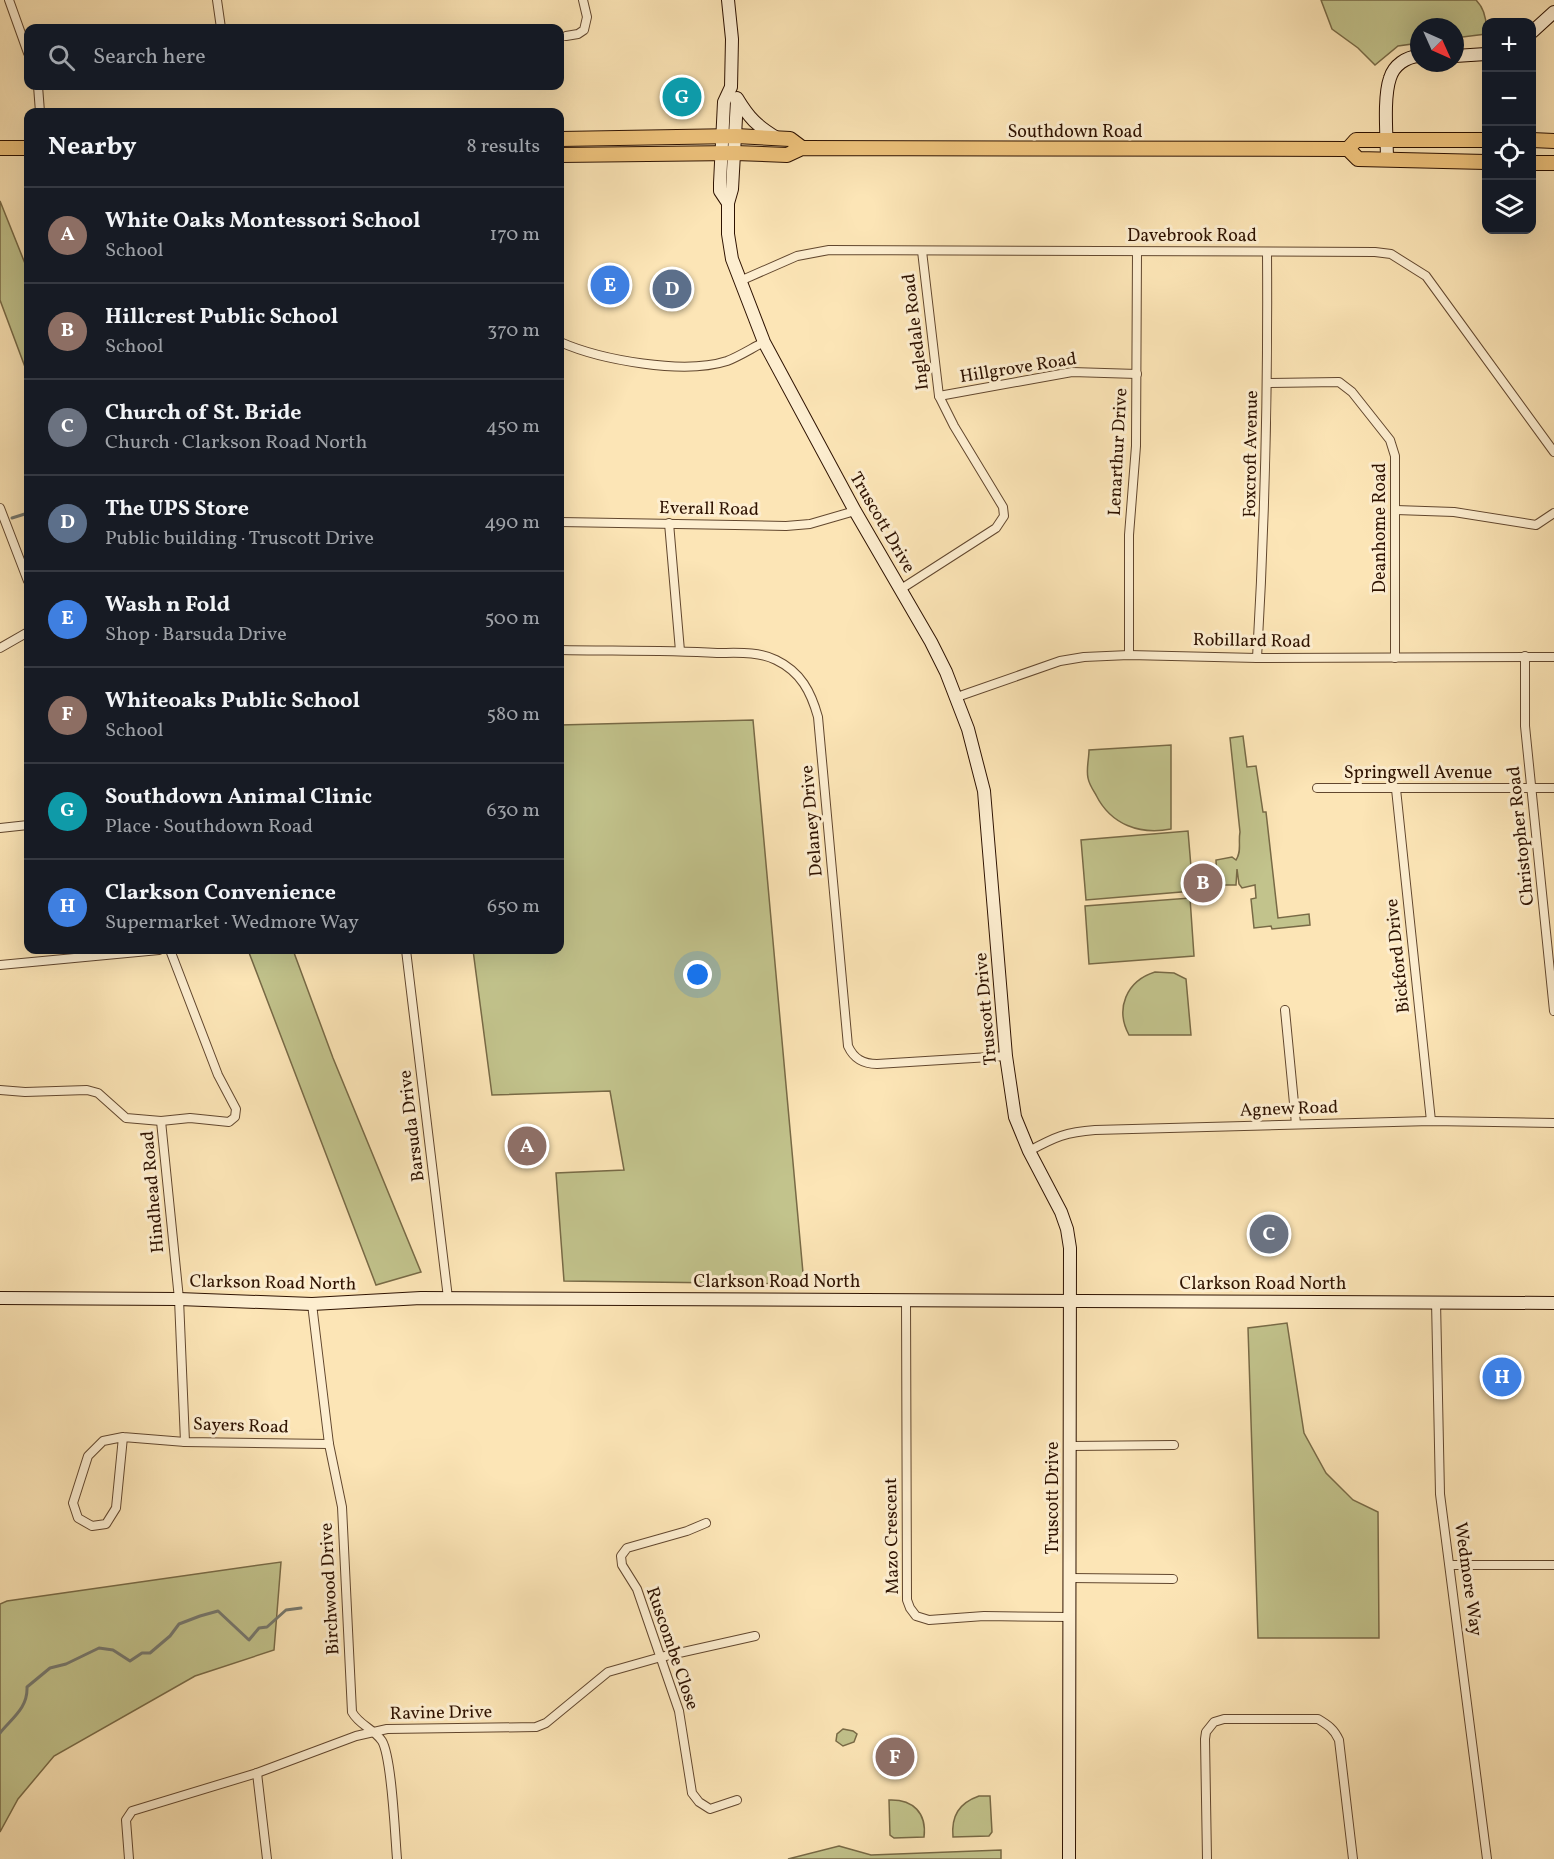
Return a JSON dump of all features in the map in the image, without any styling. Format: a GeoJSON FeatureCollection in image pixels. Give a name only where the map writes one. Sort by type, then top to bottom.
{"type":"FeatureCollection","features":[{"type":"Feature","properties":{"kind":"main road","name":"Southdown Road"},"geometry":{"type":"LineString","coordinates":[[564,139],[729,136],[790,139],[802,148]]}},
{"type":"Feature","properties":{"kind":"main road","name":"Southdown Road"},"geometry":{"type":"LineString","coordinates":[[1348,149],[1356,140],[1482,140]]}},
{"type":"Feature","properties":{"kind":"main road"},"geometry":{"type":"LineString","coordinates":[[1536,140],[1554,141]]}},
{"type":"Feature","properties":{"kind":"main road"},"geometry":{"type":"LineString","coordinates":[[0,148],[24,148]]}},
{"type":"Feature","properties":{"kind":"main road","name":"Southdown Road"},"geometry":{"type":"LineString","coordinates":[[564,155],[735,153],[787,155],[802,148],[1348,149],[1358,159],[1482,162]]}},
{"type":"Feature","properties":{"kind":"main road"},"geometry":{"type":"LineString","coordinates":[[1536,163],[1554,163]]}},
{"type":"Feature","properties":{"kind":"street"},"geometry":{"type":"LineString","coordinates":[[9,0],[24,42]]}},
{"type":"Feature","properties":{"kind":"street"},"geometry":{"type":"LineString","coordinates":[[217,0],[220,24]]}},
{"type":"Feature","properties":{"kind":"street"},"geometry":{"type":"LineString","coordinates":[[566,36],[578,34],[584,30],[587,17],[583,0]]}},
{"type":"Feature","properties":{"kind":"street","name":"Truscott Drive"},"geometry":{"type":"LineString","coordinates":[[728,0],[732,39],[731,87],[724,102],[729,136],[735,153],[732,189],[728,203],[728,234],[732,259],[764,342],[855,511],[936,652],[957,697],[984,791],[1006,1056],[1015,1117],[1067,1229],[1070,1248],[1071,1446],[1069,1859]]}},
{"type":"Feature","properties":{"kind":"street"},"geometry":{"type":"LineString","coordinates":[[1536,28],[1554,12]]}},
{"type":"Feature","properties":{"kind":"street"},"geometry":{"type":"LineString","coordinates":[[1464,55],[1482,54]]}},
{"type":"Feature","properties":{"kind":"street"},"geometry":{"type":"LineString","coordinates":[[1387,160],[1389,79],[1398,65],[1410,58]]}},
{"type":"Feature","properties":{"kind":"street","name":"Truscott Drive"},"geometry":{"type":"LineString","coordinates":[[728,203],[720,191],[720,154],[729,136],[737,100],[731,87]]}},
{"type":"Feature","properties":{"kind":"street"},"geometry":{"type":"LineString","coordinates":[[38,90],[40,108]]}},
{"type":"Feature","properties":{"kind":"street"},"geometry":{"type":"LineString","coordinates":[[737,100],[748,117],[762,129],[778,138]]}},
{"type":"Feature","properties":{"kind":"street","name":"Ingledale Road"},"geometry":{"type":"LineString","coordinates":[[901,589],[996,528],[1004,516],[1003,507],[954,426],[939,396],[922,251]]}},
{"type":"Feature","properties":{"kind":"street","name":"Davebrook Road"},"geometry":{"type":"LineString","coordinates":[[740,281],[784,261],[811,252],[1375,252],[1391,254],[1426,276],[1554,452]]}},
{"type":"Feature","properties":{"kind":"street","name":"Lenarthur Drive"},"geometry":{"type":"LineString","coordinates":[[1129,655],[1129,535],[1136,446],[1137,252]]}},
{"type":"Feature","properties":{"kind":"street","name":"Foxcroft Avenue"},"geometry":{"type":"LineString","coordinates":[[1257,658],[1264,537],[1268,382],[1267,252]]}},
{"type":"Feature","properties":{"kind":"street"},"geometry":{"type":"LineString","coordinates":[[564,344],[582,352],[606,358],[687,366],[727,361],[764,342]]}},
{"type":"Feature","properties":{"kind":"street","name":"Hillgrove Road"},"geometry":{"type":"LineString","coordinates":[[939,396],[1072,372],[1137,374]]}},
{"type":"Feature","properties":{"kind":"street","name":"Deanhome Road"},"geometry":{"type":"LineString","coordinates":[[1268,382],[1339,382],[1347,386],[1394,448],[1395,658]]}},
{"type":"Feature","properties":{"kind":"street"},"geometry":{"type":"LineString","coordinates":[[0,508],[24,571]]}},
{"type":"Feature","properties":{"kind":"street"},"geometry":{"type":"LineString","coordinates":[[1396,510],[1454,512],[1536,525],[1554,513]]}},
{"type":"Feature","properties":{"kind":"street","name":"Everall Road"},"geometry":{"type":"LineString","coordinates":[[564,522],[786,526],[810,524],[855,511]]}},
{"type":"Feature","properties":{"kind":"street"},"geometry":{"type":"LineString","coordinates":[[669,523],[680,651]]}},
{"type":"Feature","properties":{"kind":"street"},"geometry":{"type":"LineString","coordinates":[[0,648],[24,634]]}},
{"type":"Feature","properties":{"kind":"street","name":"Delaney Drive"},"geometry":{"type":"LineString","coordinates":[[564,650],[759,654],[776,660],[803,680],[818,717],[848,1046],[852,1054],[865,1064],[1006,1056]]}},
{"type":"Feature","properties":{"kind":"street","name":"Robillard Road"},"geometry":{"type":"LineString","coordinates":[[957,697],[1060,661],[1084,657],[1129,655],[1257,658],[1554,657]]}},
{"type":"Feature","properties":{"kind":"street","name":"Christopher Road"},"geometry":{"type":"LineString","coordinates":[[1525,656],[1525,726],[1551,949],[1554,1011]]}},
{"type":"Feature","properties":{"kind":"street","name":"Springwell Avenue"},"geometry":{"type":"LineString","coordinates":[[1317,788],[1554,788]]}},
{"type":"Feature","properties":{"kind":"street","name":"Bickford Drive"},"geometry":{"type":"LineString","coordinates":[[1396,789],[1431,1121]]}},
{"type":"Feature","properties":{"kind":"street"},"geometry":{"type":"LineString","coordinates":[[0,828],[24,825]]}},
{"type":"Feature","properties":{"kind":"street"},"geometry":{"type":"LineString","coordinates":[[0,965],[117,954]]}},
{"type":"Feature","properties":{"kind":"street","name":"Hindhead Road"},"geometry":{"type":"LineString","coordinates":[[172,954],[218,1075],[236,1109],[235,1117],[229,1122],[190,1118],[160,1121],[179,1299]]}},
{"type":"Feature","properties":{"kind":"street","name":"Barsuda Drive"},"geometry":{"type":"LineString","coordinates":[[406,954],[448,1298]]}},
{"type":"Feature","properties":{"kind":"street"},"geometry":{"type":"LineString","coordinates":[[1285,1010],[1296,1124]]}},
{"type":"Feature","properties":{"kind":"street"},"geometry":{"type":"LineString","coordinates":[[0,1089],[25,1092],[87,1090],[98,1093],[126,1118],[160,1121]]}},
{"type":"Feature","properties":{"kind":"street","name":"Agnew Road"},"geometry":{"type":"LineString","coordinates":[[1029,1151],[1053,1138],[1072,1132],[1431,1121],[1554,1124]]}},
{"type":"Feature","properties":{"kind":"street","name":"Clarkson Road North"},"geometry":{"type":"LineString","coordinates":[[0,1298],[179,1299],[312,1304],[448,1298],[1554,1303]]}},
{"type":"Feature","properties":{"kind":"street","name":"Sayers Road"},"geometry":{"type":"LineString","coordinates":[[179,1299],[185,1442],[329,1444]]}},
{"type":"Feature","properties":{"kind":"street","name":"Mazo Crescent"},"geometry":{"type":"LineString","coordinates":[[906,1300],[907,1600],[910,1608],[916,1616],[929,1620],[984,1616],[1069,1617]]}},
{"type":"Feature","properties":{"kind":"street","name":"Wedmore Way"},"geometry":{"type":"LineString","coordinates":[[1436,1301],[1440,1494],[1451,1565],[1487,1859]]}},
{"type":"Feature","properties":{"kind":"street","name":"Birchwood Drive"},"geometry":{"type":"LineString","coordinates":[[312,1304],[329,1444],[342,1507],[352,1712],[356,1721],[373,1732],[382,1742],[387,1760],[397,1859]]}},
{"type":"Feature","properties":{"kind":"street"},"geometry":{"type":"LineString","coordinates":[[123,1437],[116,1508],[106,1524],[92,1526],[78,1518],[73,1503],[88,1456],[103,1441],[123,1437],[185,1442]]}},
{"type":"Feature","properties":{"kind":"street"},"geometry":{"type":"LineString","coordinates":[[1071,1446],[1174,1445]]}},
{"type":"Feature","properties":{"kind":"street","name":"Ruscombe Close"},"geometry":{"type":"LineString","coordinates":[[706,1523],[687,1531],[627,1548],[621,1556],[622,1564],[636,1589],[679,1711],[692,1793],[699,1802],[710,1809],[737,1800]]}},
{"type":"Feature","properties":{"kind":"street"},"geometry":{"type":"LineString","coordinates":[[1451,1565],[1554,1565]]}},
{"type":"Feature","properties":{"kind":"street"},"geometry":{"type":"LineString","coordinates":[[1070,1578],[1173,1580]]}},
{"type":"Feature","properties":{"kind":"street","name":"Ravine Drive"},"geometry":{"type":"LineString","coordinates":[[129,1859],[126,1820],[132,1811],[257,1773],[310,1753],[387,1729],[536,1727],[546,1723],[608,1672],[661,1657],[755,1636]]}},
{"type":"Feature","properties":{"kind":"street"},"geometry":{"type":"LineString","coordinates":[[1207,1859],[1206,1732],[1214,1722],[1236,1719],[1318,1719],[1329,1725],[1339,1740],[1353,1859]]}},
{"type":"Feature","properties":{"kind":"street"},"geometry":{"type":"LineString","coordinates":[[257,1773],[267,1859]]}},
{"type":"Feature","properties":{"kind":"green space"},"geometry":{"type":"Polygon","coordinates":[[[1321,0],[1476,0],[1482,7],[1485,18],[1482,18],[1482,35],[1464,37],[1464,18],[1410,18],[1410,44],[1398,46],[1375,65],[1358,48],[1332,29],[1321,0]]]}},
{"type":"Feature","properties":{"kind":"green space"},"geometry":{"type":"Polygon","coordinates":[[[0,201],[24,261],[24,364],[0,300],[0,201]]]}},
{"type":"Feature","properties":{"kind":"green space"},"geometry":{"type":"Polygon","coordinates":[[[753,720],[804,1284],[564,1281],[556,1173],[624,1170],[610,1091],[492,1095],[474,954],[564,954],[564,725],[753,720]]]}},
{"type":"Feature","properties":{"kind":"green space"},"geometry":{"type":"Polygon","coordinates":[[[1243,736],[1247,767],[1256,766],[1263,812],[1266,812],[1278,918],[1309,914],[1310,925],[1272,929],[1271,926],[1254,928],[1251,899],[1256,898],[1255,885],[1242,888],[1239,884],[1237,869],[1236,885],[1217,885],[1216,860],[1232,857],[1236,860],[1239,853],[1240,832],[1230,738],[1243,736]]]}},
{"type":"Feature","properties":{"kind":"green space"},"geometry":{"type":"Polygon","coordinates":[[[1171,745],[1171,829],[1138,829],[1118,821],[1102,805],[1089,782],[1087,771],[1089,750],[1171,745]]]}},
{"type":"Feature","properties":{"kind":"green space"},"geometry":{"type":"Polygon","coordinates":[[[1188,831],[1193,891],[1086,900],[1081,840],[1188,831]]]}},
{"type":"Feature","properties":{"kind":"green space"},"geometry":{"type":"Polygon","coordinates":[[[1190,898],[1194,956],[1089,964],[1085,906],[1190,898]]]}},
{"type":"Feature","properties":{"kind":"green space"},"geometry":{"type":"Polygon","coordinates":[[[250,954],[294,954],[333,1058],[421,1272],[376,1285],[250,954]]]}},
{"type":"Feature","properties":{"kind":"green space"},"geometry":{"type":"Polygon","coordinates":[[[1155,972],[1174,973],[1186,979],[1191,1035],[1129,1035],[1123,1015],[1126,997],[1137,982],[1155,972]]]}},
{"type":"Feature","properties":{"kind":"green space"},"geometry":{"type":"Polygon","coordinates":[[[1287,1323],[1304,1433],[1326,1473],[1353,1500],[1378,1512],[1379,1638],[1258,1638],[1248,1328],[1287,1323]]]}},
{"type":"Feature","properties":{"kind":"green space"},"geometry":{"type":"Polygon","coordinates":[[[281,1562],[274,1650],[195,1676],[54,1756],[18,1799],[0,1832],[0,1604],[7,1601],[281,1562]]]}},
{"type":"Feature","properties":{"kind":"green space"},"geometry":{"type":"Polygon","coordinates":[[[843,1729],[857,1734],[854,1742],[843,1746],[836,1741],[837,1734],[843,1729]]]}},
{"type":"Feature","properties":{"kind":"green space"},"geometry":{"type":"Polygon","coordinates":[[[979,1796],[990,1796],[992,1832],[989,1836],[953,1837],[953,1823],[958,1811],[966,1802],[979,1796]]]}},
{"type":"Feature","properties":{"kind":"green space"},"geometry":{"type":"Polygon","coordinates":[[[889,1800],[905,1802],[917,1809],[923,1821],[924,1837],[894,1838],[890,1835],[889,1800]]]}},
{"type":"Feature","properties":{"kind":"green space"},"geometry":{"type":"Polygon","coordinates":[[[839,1846],[871,1855],[1001,1850],[1001,1859],[788,1859],[839,1846]]]}},
{"type":"Feature","properties":{"kind":"waterway"},"geometry":{"type":"LineString","coordinates":[[12,518],[24,514]]}},
{"type":"Feature","properties":{"kind":"waterway"},"geometry":{"type":"LineString","coordinates":[[0,1733],[22,1707],[27,1687],[50,1668],[66,1664],[99,1648],[113,1650],[130,1661],[142,1653],[150,1653],[170,1636],[179,1624],[218,1611],[249,1640],[259,1628],[267,1627],[286,1610],[301,1608]]}},
{"type":"Feature","properties":{"kind":"place","name":"Southdown Animal Clinic"},"geometry":{"type":"Point","coordinates":[682,97]}},
{"type":"Feature","properties":{"kind":"place","name":"Wash n Fold"},"geometry":{"type":"Point","coordinates":[610,285]}},
{"type":"Feature","properties":{"kind":"place","name":"The UPS Store"},"geometry":{"type":"Point","coordinates":[672,289]}},
{"type":"Feature","properties":{"kind":"place","name":"Hillcrest Public School"},"geometry":{"type":"Point","coordinates":[1203,883]}},
{"type":"Feature","properties":{"kind":"place","name":"White Oaks Montessori School"},"geometry":{"type":"Point","coordinates":[527,1146]}},
{"type":"Feature","properties":{"kind":"place","name":"Church of St. Bride"},"geometry":{"type":"Point","coordinates":[1269,1234]}},
{"type":"Feature","properties":{"kind":"place","name":"Clarkson Convenience"},"geometry":{"type":"Point","coordinates":[1502,1377]}},
{"type":"Feature","properties":{"kind":"place","name":"Whiteoaks Public School"},"geometry":{"type":"Point","coordinates":[895,1757]}}]}
